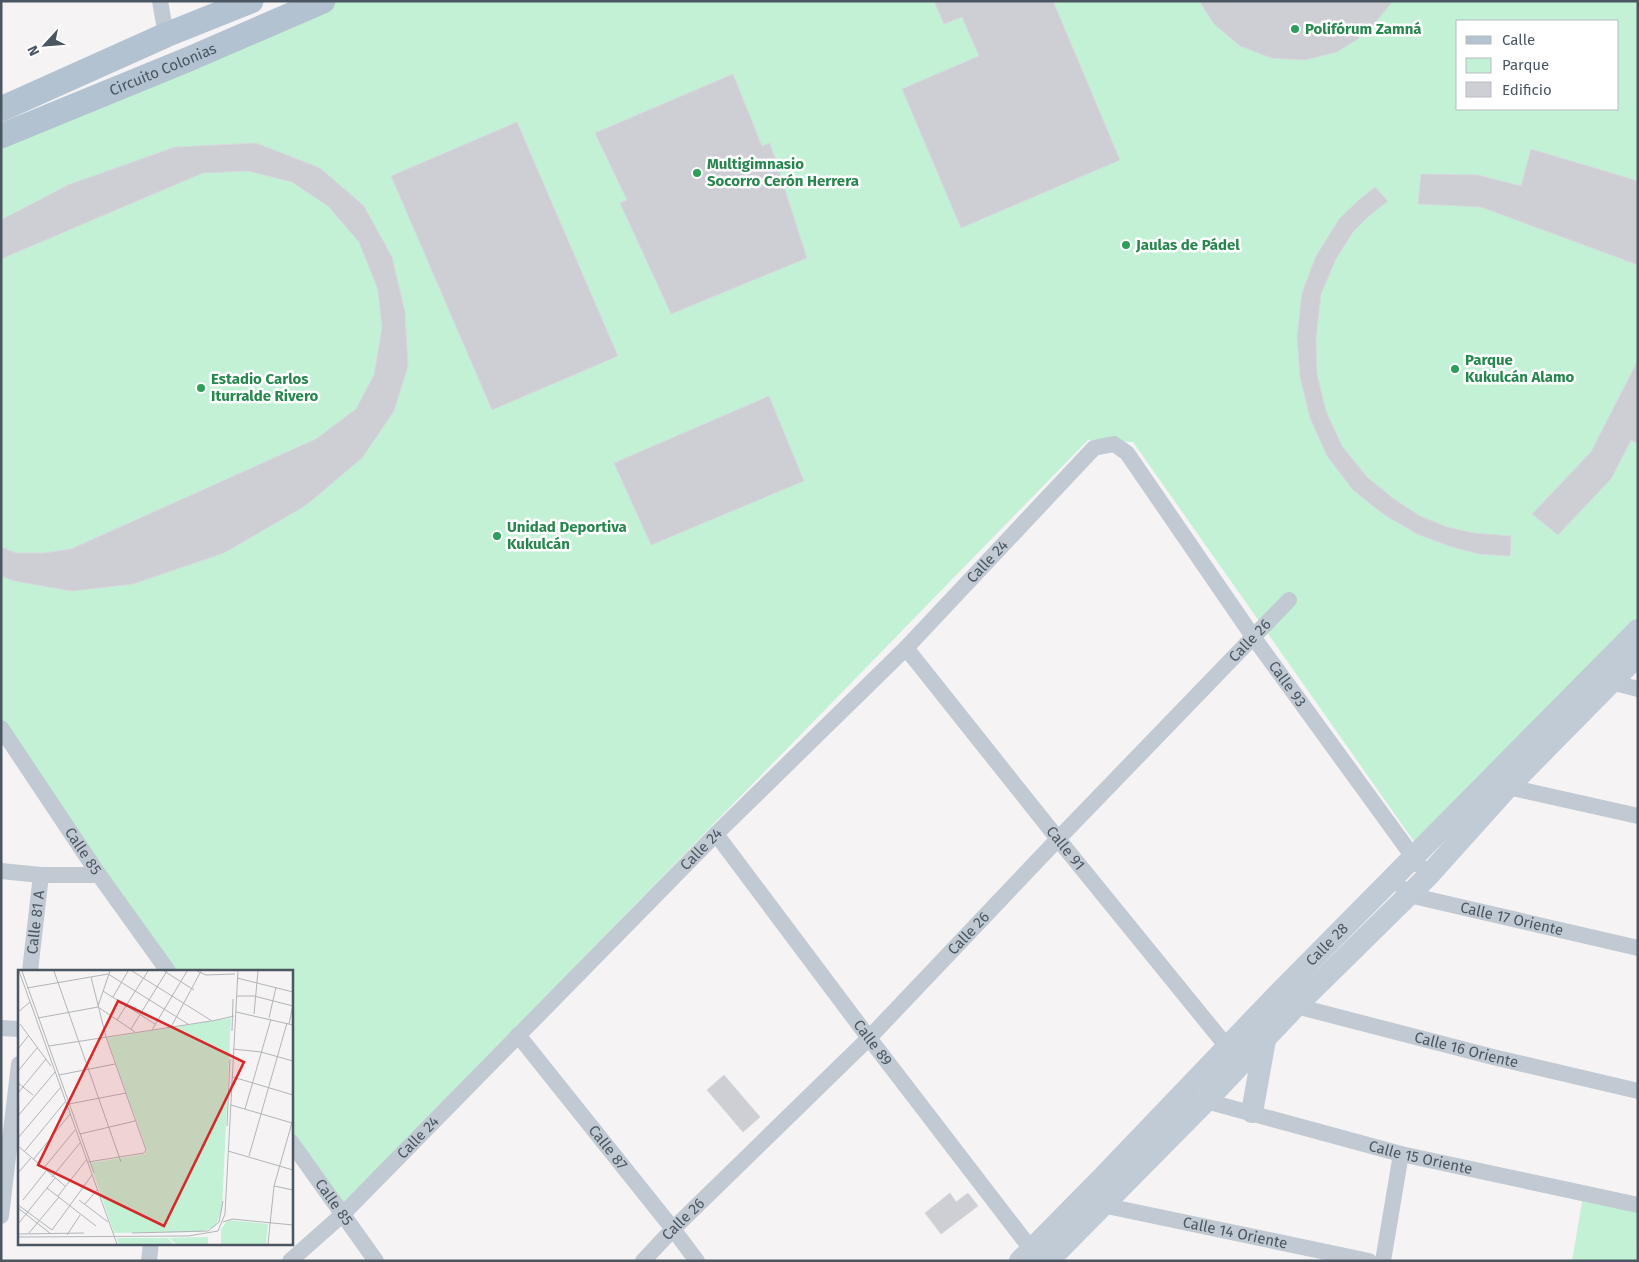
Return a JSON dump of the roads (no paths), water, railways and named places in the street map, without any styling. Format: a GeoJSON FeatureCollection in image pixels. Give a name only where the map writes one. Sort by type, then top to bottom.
{"type":"FeatureCollection","features":[{"type":"Feature","properties":{"kind":"main road","name":"Circuito Colonias"},"geometry":{"type":"LineString","coordinates":[[1,109],[166,35],[251,1]]}},
{"type":"Feature","properties":{"kind":"main road","name":"Circuito Colonias"},"geometry":{"type":"LineString","coordinates":[[1,136],[189,59],[323,1]]}},
{"type":"Feature","properties":{"kind":"street"},"geometry":{"type":"LineString","coordinates":[[160,1],[166,35]]}},
{"type":"Feature","properties":{"kind":"street","name":"Calle 93"},"geometry":{"type":"LineString","coordinates":[[1114,444],[1127,453],[1254,638],[1412,857],[1428,876]]}},
{"type":"Feature","properties":{"kind":"street","name":"Calle 24"},"geometry":{"type":"LineString","coordinates":[[290,1261],[343,1214],[716,834],[906,648],[1094,448],[1114,444]]}},
{"type":"Feature","properties":{"kind":"street","name":"Calle 26"},"geometry":{"type":"LineString","coordinates":[[643,1261],[674,1228],[869,1038],[1289,600]]}},
{"type":"Feature","properties":{"kind":"street","name":"Calle 28"},"geometry":{"type":"LineString","coordinates":[[1033,1257],[1101,1179],[1278,994],[1638,630]]}},
{"type":"Feature","properties":{"kind":"street","name":"Calle 91"},"geometry":{"type":"LineString","coordinates":[[906,648],[1228,1048]]}},
{"type":"Feature","properties":{"kind":"street","name":"Calle 28"},"geometry":{"type":"LineString","coordinates":[[1033,1257],[1102,1205],[1206,1101],[1296,1006],[1428,876],[1508,787],[1638,655]]}},
{"type":"Feature","properties":{"kind":"street"},"geometry":{"type":"LineString","coordinates":[[1611,682],[1638,689]]}},
{"type":"Feature","properties":{"kind":"street","name":"Calle 85"},"geometry":{"type":"LineString","coordinates":[[1,728],[99,875],[167,970]]}},
{"type":"Feature","properties":{"kind":"street"},"geometry":{"type":"LineString","coordinates":[[1508,787],[1638,816]]}},
{"type":"Feature","properties":{"kind":"street","name":"Calle 89"},"geometry":{"type":"LineString","coordinates":[[716,834],[1033,1257]]}},
{"type":"Feature","properties":{"kind":"street"},"geometry":{"type":"LineString","coordinates":[[1,871],[41,875],[99,875]]}},
{"type":"Feature","properties":{"kind":"street","name":"Calle 81 A"},"geometry":{"type":"LineString","coordinates":[[30,970],[41,875]]}},
{"type":"Feature","properties":{"kind":"street"},"geometry":{"type":"LineString","coordinates":[[1392,878],[1409,895]]}},
{"type":"Feature","properties":{"kind":"street","name":"Calle 17 Oriente"},"geometry":{"type":"LineString","coordinates":[[1409,895],[1638,948]]}},
{"type":"Feature","properties":{"kind":"street","name":"Calle 16 Oriente"},"geometry":{"type":"LineString","coordinates":[[1296,1006],[1493,1057],[1638,1091]]}},
{"type":"Feature","properties":{"kind":"street"},"geometry":{"type":"LineString","coordinates":[[1,1028],[18,1029]]}},
{"type":"Feature","properties":{"kind":"street","name":"Calle 87"},"geometry":{"type":"LineString","coordinates":[[518,1035],[674,1228],[697,1261]]}},
{"type":"Feature","properties":{"kind":"street"},"geometry":{"type":"LineString","coordinates":[[1252,1112],[1265,1040]]}},
{"type":"Feature","properties":{"kind":"street"},"geometry":{"type":"LineString","coordinates":[[1,1216],[8,1180],[18,1075]]}},
{"type":"Feature","properties":{"kind":"street","name":"Calle 15 Oriente"},"geometry":{"type":"LineString","coordinates":[[1206,1101],[1401,1154],[1638,1206]]}},
{"type":"Feature","properties":{"kind":"street","name":"Calle 85"},"geometry":{"type":"LineString","coordinates":[[292,1143],[376,1261]]}},
{"type":"Feature","properties":{"kind":"street"},"geometry":{"type":"LineString","coordinates":[[1383,1261],[1401,1154]]}},
{"type":"Feature","properties":{"kind":"street","name":"Calle 14 Oriente"},"geometry":{"type":"LineString","coordinates":[[1102,1205],[1369,1261]]}},
{"type":"Feature","properties":{"kind":"street"},"geometry":{"type":"LineString","coordinates":[[149,1261],[151,1244]]}},
{"type":"Feature","properties":{"kind":"place","name":"Polifórum Zamná"},"geometry":{"type":"Point","coordinates":[1295,29]}},
{"type":"Feature","properties":{"kind":"place","name":"Multigimnasio Socorro Cerón Herrera"},"geometry":{"type":"Point","coordinates":[697,173]}},
{"type":"Feature","properties":{"kind":"place","name":"Jaulas de Pádel"},"geometry":{"type":"Point","coordinates":[1126,245]}},
{"type":"Feature","properties":{"kind":"place","name":"Parque Kukulcán Alamo"},"geometry":{"type":"Point","coordinates":[1455,369]}},
{"type":"Feature","properties":{"kind":"place","name":"Estadio Carlos Iturralde Rivero"},"geometry":{"type":"Point","coordinates":[201,388]}},
{"type":"Feature","properties":{"kind":"place","name":"Unidad Deportiva Kukulcán"},"geometry":{"type":"Point","coordinates":[497,536]}}]}
